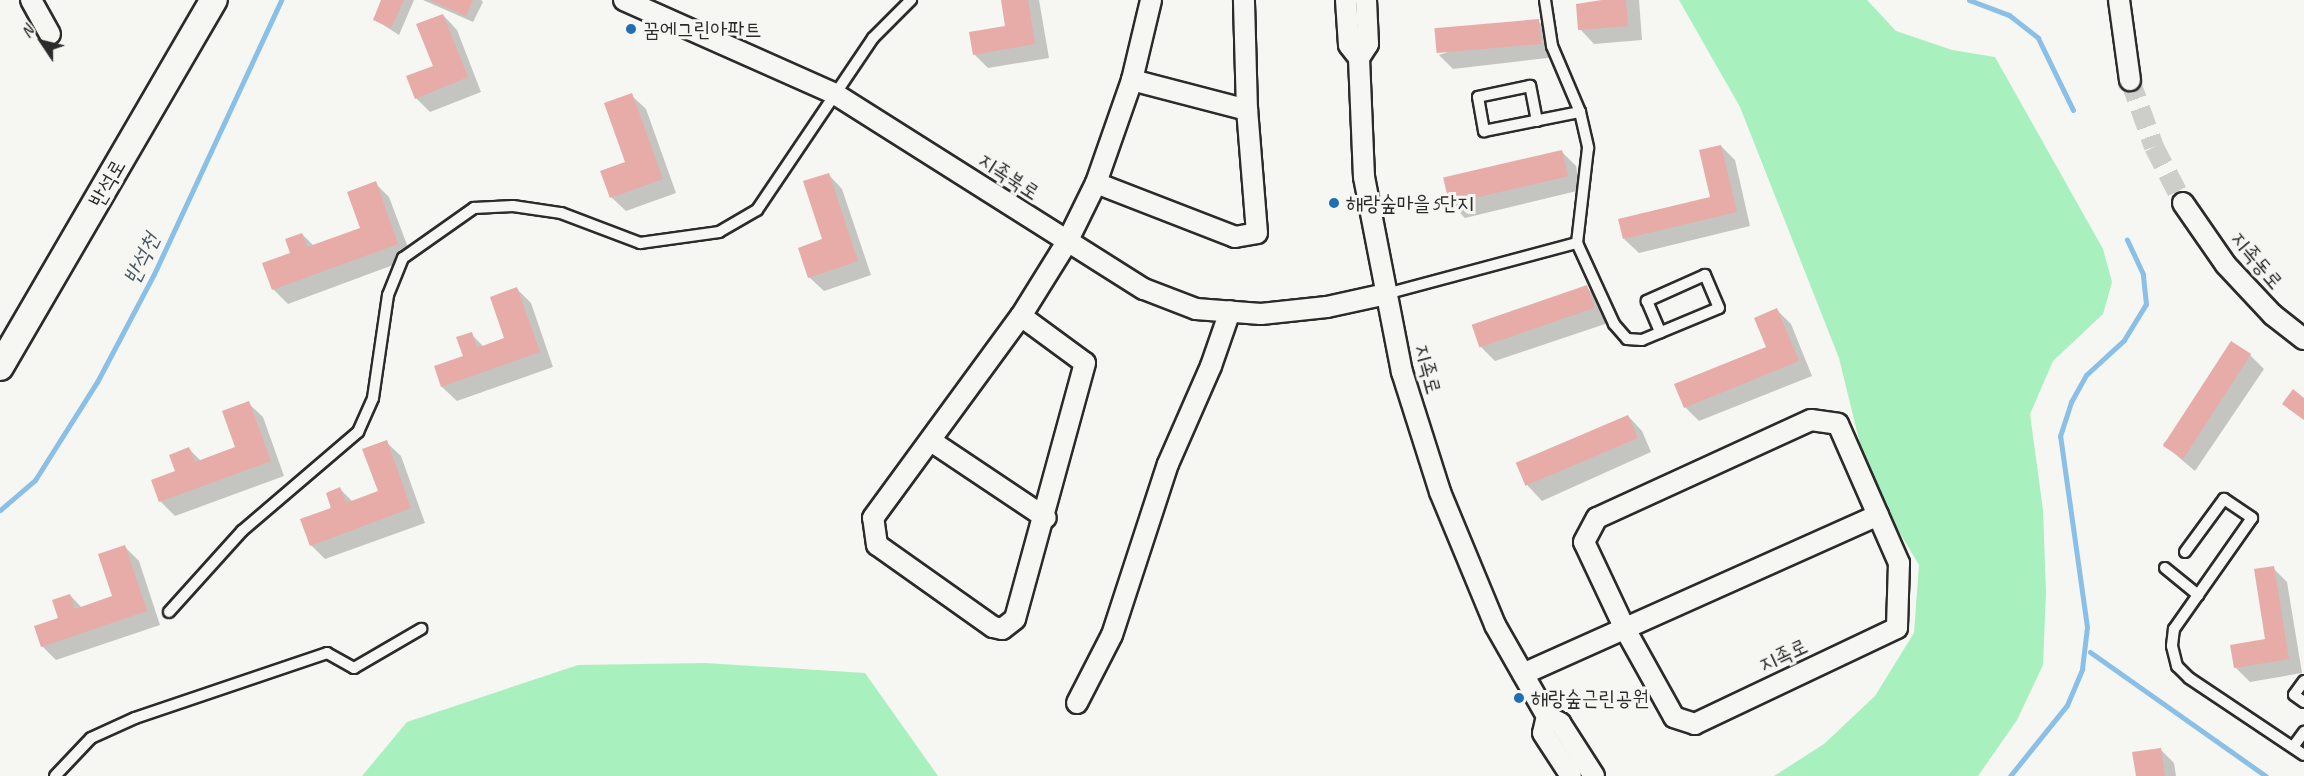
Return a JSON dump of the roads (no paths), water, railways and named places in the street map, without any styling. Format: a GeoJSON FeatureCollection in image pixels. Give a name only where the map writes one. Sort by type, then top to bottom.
{"type":"FeatureCollection","features":[{"type":"Feature","properties":{"kind":"street"},"geometry":{"type":"LineString","coordinates":[[31,0],[50,34]]}},
{"type":"Feature","properties":{"kind":"street","name":"반석로"},"geometry":{"type":"LineString","coordinates":[[0,367],[214,0]]}},
{"type":"Feature","properties":{"kind":"street","name":"지족북로"},"geometry":{"type":"LineString","coordinates":[[624,0],[836,94],[1144,289],[1196,309],[1261,314],[1327,307],[1386,294]]}},
{"type":"Feature","properties":{"kind":"street"},"geometry":{"type":"LineString","coordinates":[[1021,316],[1086,363],[1046,518],[1015,619],[1002,629],[993,627],[877,545],[873,518],[1021,316],[1067,242],[1096,183],[1132,80],[1150,0]]}},
{"type":"Feature","properties":{"kind":"street"},"geometry":{"type":"LineString","coordinates":[[1096,183],[1235,237],[1257,233],[1247,110],[1244,0]]}},
{"type":"Feature","properties":{"kind":"street","name":"지족로"},"geometry":{"type":"LineString","coordinates":[[1346,0],[1349,45],[1359,58]]}},
{"type":"Feature","properties":{"kind":"street","name":"지족로"},"geometry":{"type":"LineString","coordinates":[[1366,0],[1368,44],[1359,58],[1364,177],[1402,372],[1440,492],[1495,625],[1547,716],[1560,723],[1594,776]]}},
{"type":"Feature","properties":{"kind":"street"},"geometry":{"type":"LineString","coordinates":[[2119,0],[2130,80]]}},
{"type":"Feature","properties":{"kind":"street"},"geometry":{"type":"LineString","coordinates":[[1132,80],[1247,110]]}},
{"type":"Feature","properties":{"kind":"street","name":"지족동로"},"geometry":{"type":"LineString","coordinates":[[2183,203],[2226,266],[2273,315],[2304,339]]}},
{"type":"Feature","properties":{"kind":"street"},"geometry":{"type":"LineString","coordinates":[[1077,702],[1112,634],[1168,464],[1211,366],[1230,311]]}},
{"type":"Feature","properties":{"kind":"street","name":"지족로"},"geometry":{"type":"LineString","coordinates":[[1811,420],[1838,424],[1899,563],[1897,628],[1695,723],[1674,717],[1625,629],[1584,542],[1597,518],[1811,420]]}},
{"type":"Feature","properties":{"kind":"street"},"geometry":{"type":"LineString","coordinates":[[931,441],[1046,518]]}},
{"type":"Feature","properties":{"kind":"street"},"geometry":{"type":"LineString","coordinates":[[1523,674],[1878,515]]}},
{"type":"Feature","properties":{"kind":"street","name":"지족로"},"geometry":{"type":"LineString","coordinates":[[1547,716],[1543,733],[1571,776]]}},
{"type":"Feature","properties":{"kind":"lane"},"geometry":{"type":"LineString","coordinates":[[169,612],[242,531],[358,432],[373,398],[388,295],[403,258],[435,232],[474,208],[513,206],[561,213],[640,243],[719,232],[757,210],[873,38],[910,0]]}},
{"type":"Feature","properties":{"kind":"lane"},"geometry":{"type":"LineString","coordinates":[[1545,0],[1552,46],[1580,112],[1588,148],[1577,243],[1614,324],[1627,339],[1642,340],[1719,308],[1705,275],[1647,301],[1660,332]]}},
{"type":"Feature","properties":{"kind":"lane"},"geometry":{"type":"LineString","coordinates":[[1537,121],[1530,86],[1478,97],[1484,131],[1537,121],[1580,112]]}},
{"type":"Feature","properties":{"kind":"lane"},"geometry":{"type":"LineString","coordinates":[[1386,294],[1577,243]]}},
{"type":"Feature","properties":{"kind":"lane"},"geometry":{"type":"LineString","coordinates":[[2185,552],[2224,499],[2252,518],[2174,629],[2172,646],[2177,666],[2189,678],[2304,755]]}},
{"type":"Feature","properties":{"kind":"lane"},"geometry":{"type":"LineString","coordinates":[[2165,568],[2198,595]]}},
{"type":"Feature","properties":{"kind":"lane"},"geometry":{"type":"LineString","coordinates":[[55,776],[91,738],[135,718],[327,653],[354,668],[421,629]]}},
{"type":"Feature","properties":{"kind":"lane"},"geometry":{"type":"LineString","coordinates":[[2304,681],[2294,695],[2304,702]]}},
{"type":"Feature","properties":{"kind":"lane"},"geometry":{"type":"LineString","coordinates":[[2293,747],[2304,732]]}},
{"type":"Feature","properties":{"kind":"waterway","name":"반석천"},"geometry":{"type":"LineString","coordinates":[[0,510],[35,480],[97,382],[154,274],[281,0]]}},
{"type":"Feature","properties":{"kind":"waterway"},"geometry":{"type":"LineString","coordinates":[[1969,0],[2009,15],[2038,38],[2073,110]]}},
{"type":"Feature","properties":{"kind":"waterway"},"geometry":{"type":"LineString","coordinates":[[2010,776],[2067,705],[2082,669],[2087,627],[2060,436],[2071,402],[2086,375],[2124,340],[2146,304],[2143,274],[2127,240]]}},
{"type":"Feature","properties":{"kind":"waterway"},"geometry":{"type":"LineString","coordinates":[[2090,652],[2266,776]]}},
{"type":"Feature","properties":{"kind":"tunnel"},"geometry":{"type":"LineString","coordinates":[[2130,80],[2154,147],[2183,203]]}},
{"type":"Feature","properties":{"kind":"place","name":"꿈에그린아파트"},"geometry":{"type":"Point","coordinates":[631,29]}},
{"type":"Feature","properties":{"kind":"place","name":"해랑숲마을5단지"},"geometry":{"type":"Point","coordinates":[1334,203]}},
{"type":"Feature","properties":{"kind":"place","name":"해랑숲근린공원"},"geometry":{"type":"Point","coordinates":[1519,698]}}]}
